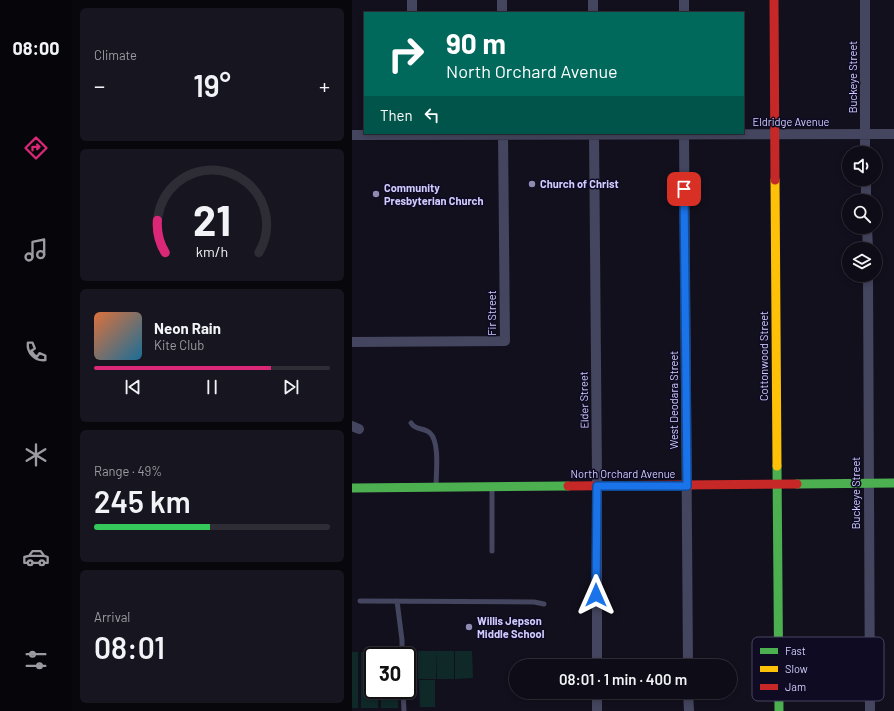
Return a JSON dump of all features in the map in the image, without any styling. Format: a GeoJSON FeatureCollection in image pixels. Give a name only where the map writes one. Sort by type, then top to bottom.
{"type":"FeatureCollection","features":[{"type":"Feature","properties":{"kind":"street"},"geometry":{"type":"LineString","coordinates":[[412,0],[412,12]]}},
{"type":"Feature","properties":{"kind":"street"},"geometry":{"type":"LineString","coordinates":[[502,0],[502,12]]}},
{"type":"Feature","properties":{"kind":"street"},"geometry":{"type":"LineString","coordinates":[[593,0],[593,12]]}},
{"type":"Feature","properties":{"kind":"street"},"geometry":{"type":"LineString","coordinates":[[684,0],[684,12]]}},
{"type":"Feature","properties":{"kind":"street","name":"Cottonwood Street"},"geometry":{"type":"LineString","coordinates":[[774,0],[778,637]]}},
{"type":"Feature","properties":{"kind":"street","name":"Buckeye Street"},"geometry":{"type":"LineString","coordinates":[[865,0],[866,146]]}},
{"type":"Feature","properties":{"kind":"street","name":"Eldridge Avenue"},"geometry":{"type":"LineString","coordinates":[[352,134],[503,134]]}},
{"type":"Feature","properties":{"kind":"street","name":"Fir Street"},"geometry":{"type":"LineString","coordinates":[[352,342],[505,341],[503,134]]}},
{"type":"Feature","properties":{"kind":"street","name":"Elder Street"},"geometry":{"type":"LineString","coordinates":[[594,134],[597,659]]}},
{"type":"Feature","properties":{"kind":"street","name":"Eldridge Avenue"},"geometry":{"type":"LineString","coordinates":[[684,134],[894,134]]}},
{"type":"Feature","properties":{"kind":"street","name":"West Deodara Street"},"geometry":{"type":"LineString","coordinates":[[684,134],[688,659]]}},
{"type":"Feature","properties":{"kind":"street","name":"Buckeye Street"},"geometry":{"type":"LineString","coordinates":[[868,282],[869,637]]}},
{"type":"Feature","properties":{"kind":"street","name":"North Orchard Avenue"},"geometry":{"type":"LineString","coordinates":[[352,488],[894,483]]}},
{"type":"Feature","properties":{"kind":"street"},"geometry":{"type":"LineString","coordinates":[[597,699],[597,711]]}},
{"type":"Feature","properties":{"kind":"street"},"geometry":{"type":"LineString","coordinates":[[688,699],[689,711]]}},
{"type":"Feature","properties":{"kind":"street","name":"Cottonwood Street"},"geometry":{"type":"LineString","coordinates":[[779,701],[779,711]]}},
{"type":"Feature","properties":{"kind":"street","name":"Buckeye Street"},"geometry":{"type":"LineString","coordinates":[[870,701],[870,711]]}},
{"type":"Feature","properties":{"kind":"lane"},"geometry":{"type":"LineString","coordinates":[[411,423],[415,428],[426,430],[433,436],[436,452],[436,488]]}},
{"type":"Feature","properties":{"kind":"lane"},"geometry":{"type":"LineString","coordinates":[[492,487],[492,552]]}},
{"type":"Feature","properties":{"kind":"lane"},"geometry":{"type":"LineString","coordinates":[[360,601],[534,602],[544,604]]}},
{"type":"Feature","properties":{"kind":"lane"},"geometry":{"type":"LineString","coordinates":[[397,601],[402,647]]}},
{"type":"Feature","properties":{"kind":"lane"},"geometry":{"type":"LineString","coordinates":[[403,699],[404,711]]}},
{"type":"Feature","properties":{"kind":"green space"},"geometry":{"type":"Polygon","coordinates":[[[418,651],[436,651],[436,679],[418,679],[418,651]]]}},
{"type":"Feature","properties":{"kind":"green space"},"geometry":{"type":"Polygon","coordinates":[[[436,651],[454,651],[454,679],[437,679],[436,651]]]}},
{"type":"Feature","properties":{"kind":"green space"},"geometry":{"type":"Polygon","coordinates":[[[455,651],[472,651],[473,678],[455,679],[455,651]]]}},
{"type":"Feature","properties":{"kind":"green space"},"geometry":{"type":"Polygon","coordinates":[[[352,652],[358,652],[358,708],[352,708],[352,652]]]}},
{"type":"Feature","properties":{"kind":"green space"},"geometry":{"type":"Polygon","coordinates":[[[361,652],[364,652],[364,699],[378,699],[378,708],[361,708],[361,652]]]}},
{"type":"Feature","properties":{"kind":"green space"},"geometry":{"type":"Polygon","coordinates":[[[419,680],[435,680],[435,707],[420,707],[419,680]]]}},
{"type":"Feature","properties":{"kind":"green space"},"geometry":{"type":"Polygon","coordinates":[[[381,699],[398,699],[398,708],[381,708],[381,699]]]}},
{"type":"Feature","properties":{"kind":"traffic: fast"},"geometry":{"type":"LineString","coordinates":[[777,466],[778,637]]}},
{"type":"Feature","properties":{"kind":"traffic: fast"},"geometry":{"type":"LineString","coordinates":[[797,484],[894,483]]}},
{"type":"Feature","properties":{"kind":"traffic: fast"},"geometry":{"type":"LineString","coordinates":[[352,488],[568,486]]}},
{"type":"Feature","properties":{"kind":"traffic: fast"},"geometry":{"type":"LineString","coordinates":[[779,701],[779,711]]}},
{"type":"Feature","properties":{"kind":"traffic: slow"},"geometry":{"type":"LineString","coordinates":[[775,180],[777,466]]}},
{"type":"Feature","properties":{"kind":"traffic: jam"},"geometry":{"type":"LineString","coordinates":[[774,0],[775,180]]}},
{"type":"Feature","properties":{"kind":"traffic: jam"},"geometry":{"type":"LineString","coordinates":[[568,486],[797,484]]}},
{"type":"Feature","properties":{"kind":"place","name":"Church of Christ"},"geometry":{"type":"Point","coordinates":[532,184]}},
{"type":"Feature","properties":{"kind":"place","name":"Community Presbyterian Church"},"geometry":{"type":"Point","coordinates":[376,194]}},
{"type":"Feature","properties":{"kind":"place","name":"Willis Jepson Middle School"},"geometry":{"type":"Point","coordinates":[469,627]}},
{"type":"Feature","properties":{"kind":"route"},"geometry":{"type":"LineString","coordinates":[[596,595],[597,486],[687,486],[684,189]]}}]}
